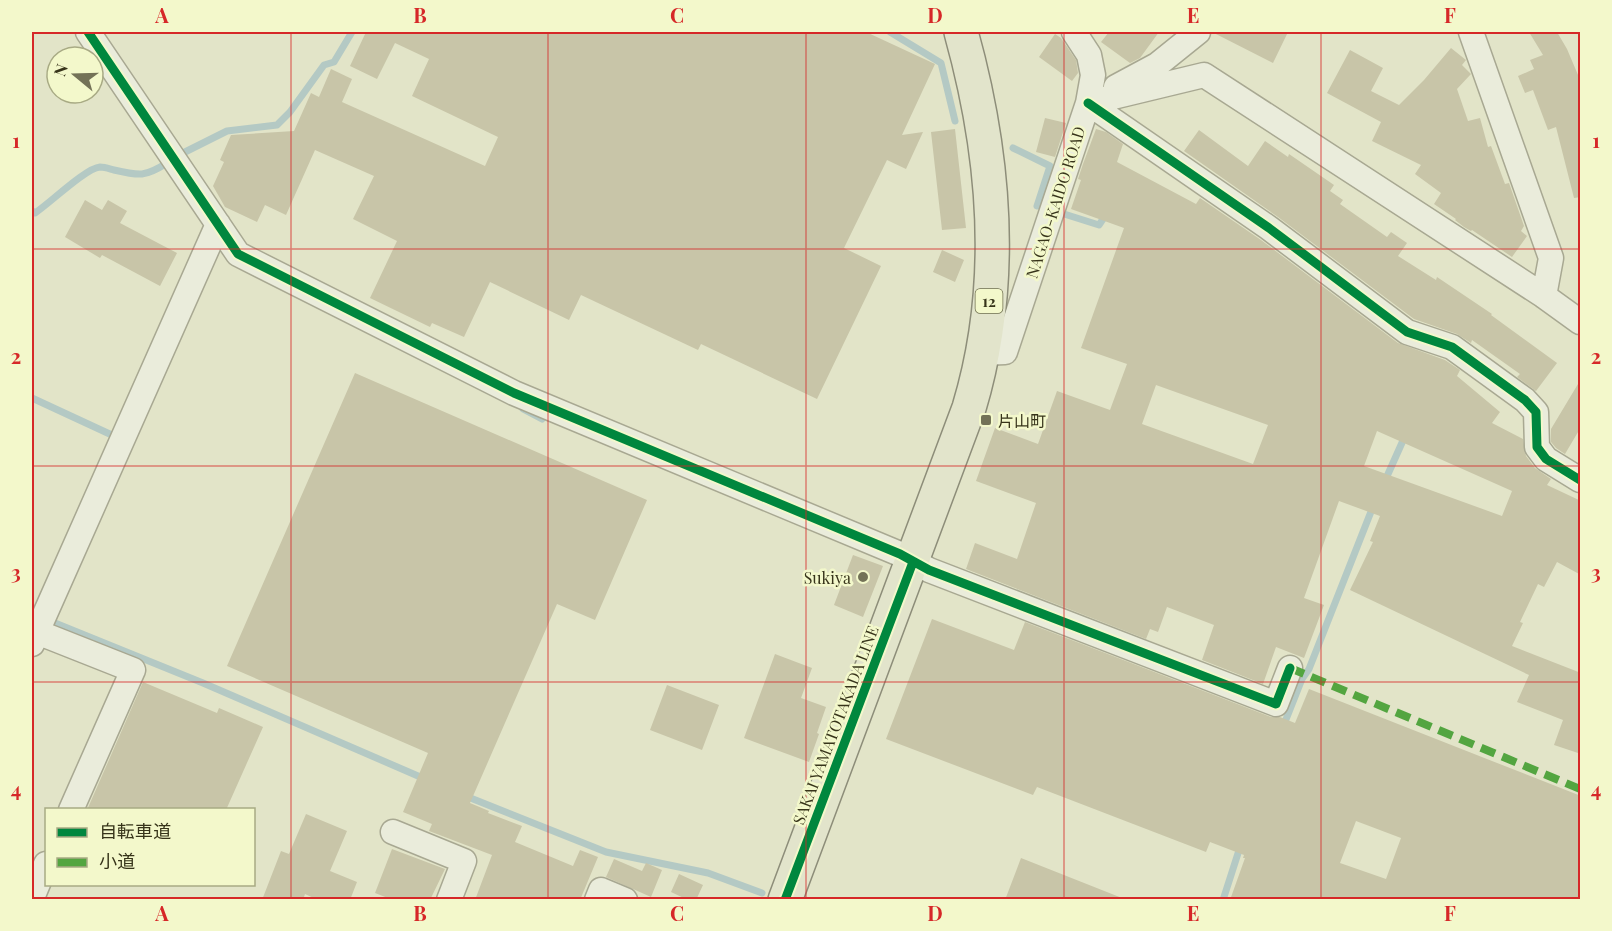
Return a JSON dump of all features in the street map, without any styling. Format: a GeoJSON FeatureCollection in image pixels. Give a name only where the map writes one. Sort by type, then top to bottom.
{"type":"FeatureCollection","features":[{"type":"Feature","properties":{"kind":"main road","name":"SAKAI YAMATOTAKADA LINE"},"geometry":{"type":"LineString","coordinates":[[785,900],[969,408],[982,353],[991,282],[993,231],[990,177],[981,118],[961,32]]}},
{"type":"Feature","properties":{"kind":"street"},"geometry":{"type":"LineString","coordinates":[[88,32],[238,254],[514,393],[900,554],[929,570],[1276,704],[1290,668]]}},
{"type":"Feature","properties":{"kind":"street","name":"NAGAO-KAIDO ROAD"},"geometry":{"type":"LineString","coordinates":[[982,353],[1005,352],[1088,103],[1094,75],[1089,55],[1074,32]]}},
{"type":"Feature","properties":{"kind":"street"},"geometry":{"type":"LineString","coordinates":[[1088,103],[1157,65],[1198,32]]}},
{"type":"Feature","properties":{"kind":"street"},"geometry":{"type":"LineString","coordinates":[[1471,32],[1551,258],[1544,296]]}},
{"type":"Feature","properties":{"kind":"street"},"geometry":{"type":"LineString","coordinates":[[1088,103],[1204,75],[1581,322]]}},
{"type":"Feature","properties":{"kind":"street"},"geometry":{"type":"LineString","coordinates":[[1088,103],[1269,228],[1407,332],[1452,347],[1525,400],[1536,412],[1537,447],[1546,459],[1581,480]]}},
{"type":"Feature","properties":{"kind":"street"},"geometry":{"type":"LineString","coordinates":[[72,808],[133,670],[34,638],[218,224]]}},
{"type":"Feature","properties":{"kind":"street"},"geometry":{"type":"LineString","coordinates":[[393,832],[464,861],[449,900]]}},
{"type":"Feature","properties":{"kind":"street"},"geometry":{"type":"LineString","coordinates":[[32,898],[45,866]]}},
{"type":"Feature","properties":{"kind":"street"},"geometry":{"type":"LineString","coordinates":[[597,900],[601,890],[625,900]]}},
{"type":"Feature","properties":{"kind":"building"},"geometry":{"type":"Polygon","coordinates":[[[366,32],[866,32],[935,64],[902,135],[923,132],[906,169],[887,160],[844,248],[881,266],[817,399],[701,344],[698,350],[581,295],[569,320],[490,282],[464,337],[432,323],[430,327],[370,298],[397,241],[353,219],[374,176],[315,150],[286,215],[265,205],[257,222],[225,207],[213,186],[224,162],[220,160],[231,135],[294,131],[311,93],[319,97],[331,69],[352,79],[342,102],[485,166],[498,137],[412,96],[429,59],[395,43],[377,79],[350,66],[366,32]]]}},
{"type":"Feature","properties":{"kind":"building"},"geometry":{"type":"Polygon","coordinates":[[[1109,32],[1159,32],[1140,58],[1130,63],[1101,42],[1109,32]]]}},
{"type":"Feature","properties":{"kind":"building"},"geometry":{"type":"Polygon","coordinates":[[[1212,32],[1288,32],[1273,63],[1212,32]]]}},
{"type":"Feature","properties":{"kind":"building"},"geometry":{"type":"Polygon","coordinates":[[[1529,32],[1557,32],[1581,82],[1581,197],[1574,198],[1556,127],[1548,130],[1533,90],[1525,93],[1518,76],[1534,69],[1530,60],[1543,55],[1529,32]]]}},
{"type":"Feature","properties":{"kind":"building"},"geometry":{"type":"Polygon","coordinates":[[[1055,34],[1061,38],[1076,60],[1078,73],[1072,81],[1039,57],[1055,34]]]}},
{"type":"Feature","properties":{"kind":"building"},"geometry":{"type":"Polygon","coordinates":[[[1451,48],[1466,60],[1462,65],[1471,74],[1457,89],[1468,121],[1480,118],[1488,147],[1491,146],[1505,184],[1509,183],[1524,226],[1521,231],[1527,236],[1512,257],[1464,227],[1434,204],[1441,193],[1415,174],[1421,165],[1372,141],[1381,122],[1327,93],[1350,50],[1383,68],[1371,91],[1399,105],[1451,48]]]}},
{"type":"Feature","properties":{"kind":"building"},"geometry":{"type":"Polygon","coordinates":[[[1045,118],[1066,123],[1055,157],[1036,152],[1045,118]]]}},
{"type":"Feature","properties":{"kind":"building"},"geometry":{"type":"Polygon","coordinates":[[[955,129],[966,228],[942,230],[931,132],[955,129]]]}},
{"type":"Feature","properties":{"kind":"building"},"geometry":{"type":"Polygon","coordinates":[[[1096,129],[1106,132],[1123,144],[1117,162],[1196,204],[1200,198],[1261,240],[1398,343],[1445,360],[1460,370],[1457,376],[1500,412],[1492,423],[1523,439],[1526,456],[1535,468],[1551,479],[1547,485],[1581,501],[1581,575],[1557,562],[1544,587],[1538,584],[1520,622],[1523,623],[1512,646],[1581,673],[1581,754],[1554,745],[1563,720],[1517,702],[1529,675],[1350,590],[1373,542],[1370,541],[1380,516],[1339,501],[1304,598],[1324,605],[1304,658],[1276,647],[1263,684],[1202,660],[1214,625],[1167,607],[1158,632],[1150,629],[1146,639],[966,569],[975,543],[1017,559],[1036,503],[976,481],[995,428],[1038,444],[1057,391],[1110,410],[1127,364],[1081,348],[1124,228],[1071,209],[1081,180],[1078,179],[1096,129]],[[1156,385],[1142,424],[1253,464],[1268,425],[1156,385]],[[1377,431],[1364,466],[1502,516],[1512,491],[1377,431]]]}},
{"type":"Feature","properties":{"kind":"building"},"geometry":{"type":"Polygon","coordinates":[[[1199,130],[1248,166],[1265,141],[1288,157],[1289,154],[1334,185],[1330,191],[1343,200],[1340,204],[1387,237],[1391,232],[1407,243],[1398,256],[1436,280],[1437,277],[1492,314],[1557,363],[1536,391],[1517,377],[1520,374],[1472,340],[1471,343],[1457,334],[1414,319],[1278,217],[1184,151],[1199,130]]]}},
{"type":"Feature","properties":{"kind":"building"},"geometry":{"type":"Polygon","coordinates":[[[85,200],[102,210],[108,200],[127,211],[120,223],[177,253],[160,286],[102,255],[100,258],[65,237],[85,200]]]}},
{"type":"Feature","properties":{"kind":"building"},"geometry":{"type":"Polygon","coordinates":[[[942,250],[964,260],[955,282],[933,272],[942,250]]]}},
{"type":"Feature","properties":{"kind":"building"},"geometry":{"type":"Polygon","coordinates":[[[355,373],[647,500],[595,620],[557,604],[470,803],[489,811],[488,813],[522,826],[515,842],[573,866],[580,850],[598,857],[580,900],[475,900],[492,855],[429,831],[432,824],[403,812],[428,753],[227,666],[355,373]]]}},
{"type":"Feature","properties":{"kind":"building"},"geometry":{"type":"Polygon","coordinates":[[[1581,379],[1581,427],[1565,454],[1551,442],[1551,429],[1581,379]]]}},
{"type":"Feature","properties":{"kind":"building"},"geometry":{"type":"Polygon","coordinates":[[[853,555],[883,566],[863,617],[834,605],[853,555]]]}},
{"type":"Feature","properties":{"kind":"building"},"geometry":{"type":"Polygon","coordinates":[[[932,619],[1014,650],[1025,622],[1271,717],[1280,717],[1295,723],[1309,689],[1581,796],[1581,900],[1230,900],[1245,858],[1243,858],[1244,855],[1210,842],[1206,852],[1037,787],[1033,795],[886,739],[932,619]],[[1356,821],[1340,863],[1386,879],[1401,838],[1356,821]]]}},
{"type":"Feature","properties":{"kind":"building"},"geometry":{"type":"Polygon","coordinates":[[[775,654],[812,668],[801,698],[826,707],[809,762],[744,738],[775,654]]]}},
{"type":"Feature","properties":{"kind":"building"},"geometry":{"type":"Polygon","coordinates":[[[143,682],[217,713],[219,708],[263,727],[227,808],[88,808],[143,682]]]}},
{"type":"Feature","properties":{"kind":"building"},"geometry":{"type":"Polygon","coordinates":[[[667,685],[719,705],[702,750],[650,730],[667,685]]]}},
{"type":"Feature","properties":{"kind":"building"},"geometry":{"type":"Polygon","coordinates":[[[306,814],[347,831],[330,871],[357,882],[350,900],[318,900],[305,894],[303,900],[262,900],[281,851],[289,854],[306,814]]]}},
{"type":"Feature","properties":{"kind":"building"},"geometry":{"type":"Polygon","coordinates":[[[392,849],[445,869],[430,900],[393,900],[375,893],[392,849]]]}},
{"type":"Feature","properties":{"kind":"building"},"geometry":{"type":"Polygon","coordinates":[[[1021,858],[1122,898],[1122,900],[1005,900],[1021,858]]]}},
{"type":"Feature","properties":{"kind":"building"},"geometry":{"type":"Polygon","coordinates":[[[614,859],[642,871],[646,863],[662,870],[651,897],[606,877],[614,859]]]}},
{"type":"Feature","properties":{"kind":"building"},"geometry":{"type":"Polygon","coordinates":[[[679,874],[703,885],[696,900],[688,900],[671,892],[679,874]]]}},
{"type":"Feature","properties":{"kind":"waterway"},"geometry":{"type":"LineString","coordinates":[[185,152],[227,131],[277,125],[290,112],[324,65],[334,62],[352,32]]}},
{"type":"Feature","properties":{"kind":"waterway"},"geometry":{"type":"LineString","coordinates":[[890,32],[941,63],[955,121]]}},
{"type":"Feature","properties":{"kind":"waterway"},"geometry":{"type":"LineString","coordinates":[[1013,148],[1050,166],[1037,206]]}},
{"type":"Feature","properties":{"kind":"waterway"},"geometry":{"type":"LineString","coordinates":[[32,211],[35,213],[77,179],[94,169],[102,167],[142,174],[167,163]]}},
{"type":"Feature","properties":{"kind":"waterway"},"geometry":{"type":"LineString","coordinates":[[1061,213],[1099,225],[1107,213]]}},
{"type":"Feature","properties":{"kind":"waterway"},"geometry":{"type":"LineString","coordinates":[[32,398],[114,436],[112,440]]}},
{"type":"Feature","properties":{"kind":"waterway"},"geometry":{"type":"LineString","coordinates":[[523,409],[542,419]]}},
{"type":"Feature","properties":{"kind":"waterway"},"geometry":{"type":"LineString","coordinates":[[1384,483],[1405,436]]}},
{"type":"Feature","properties":{"kind":"waterway"},"geometry":{"type":"LineString","coordinates":[[1283,727],[1302,679],[1309,669],[1374,504]]}},
{"type":"Feature","properties":{"kind":"waterway"},"geometry":{"type":"LineString","coordinates":[[55,623],[203,683],[425,779]]}},
{"type":"Feature","properties":{"kind":"waterway"},"geometry":{"type":"LineString","coordinates":[[463,795],[606,852],[708,873],[762,893]]}},
{"type":"Feature","properties":{"kind":"waterway"},"geometry":{"type":"LineString","coordinates":[[1223,900],[1241,844]]}},
{"type":"Feature","properties":{"kind":"marked path"},"geometry":{"type":"LineString","coordinates":[[1290,668],[1580,789]]}},
{"type":"Feature","properties":{"kind":"cycle path"},"geometry":{"type":"LineString","coordinates":[[88,32],[238,254],[514,393],[900,554],[929,570],[1276,704],[1290,668]]}},
{"type":"Feature","properties":{"kind":"cycle path"},"geometry":{"type":"LineString","coordinates":[[1088,103],[1269,228],[1407,332],[1452,347],[1525,400],[1536,412],[1537,447],[1546,459],[1580,480]]}},
{"type":"Feature","properties":{"kind":"cycle path"},"geometry":{"type":"LineString","coordinates":[[785,900],[913,562]]}},
{"type":"Feature","properties":{"kind":"place","name":"片山町"},"geometry":{"type":"Point","coordinates":[986,420]}},
{"type":"Feature","properties":{"kind":"place","name":"Sukiya"},"geometry":{"type":"Point","coordinates":[863,577]}}]}
